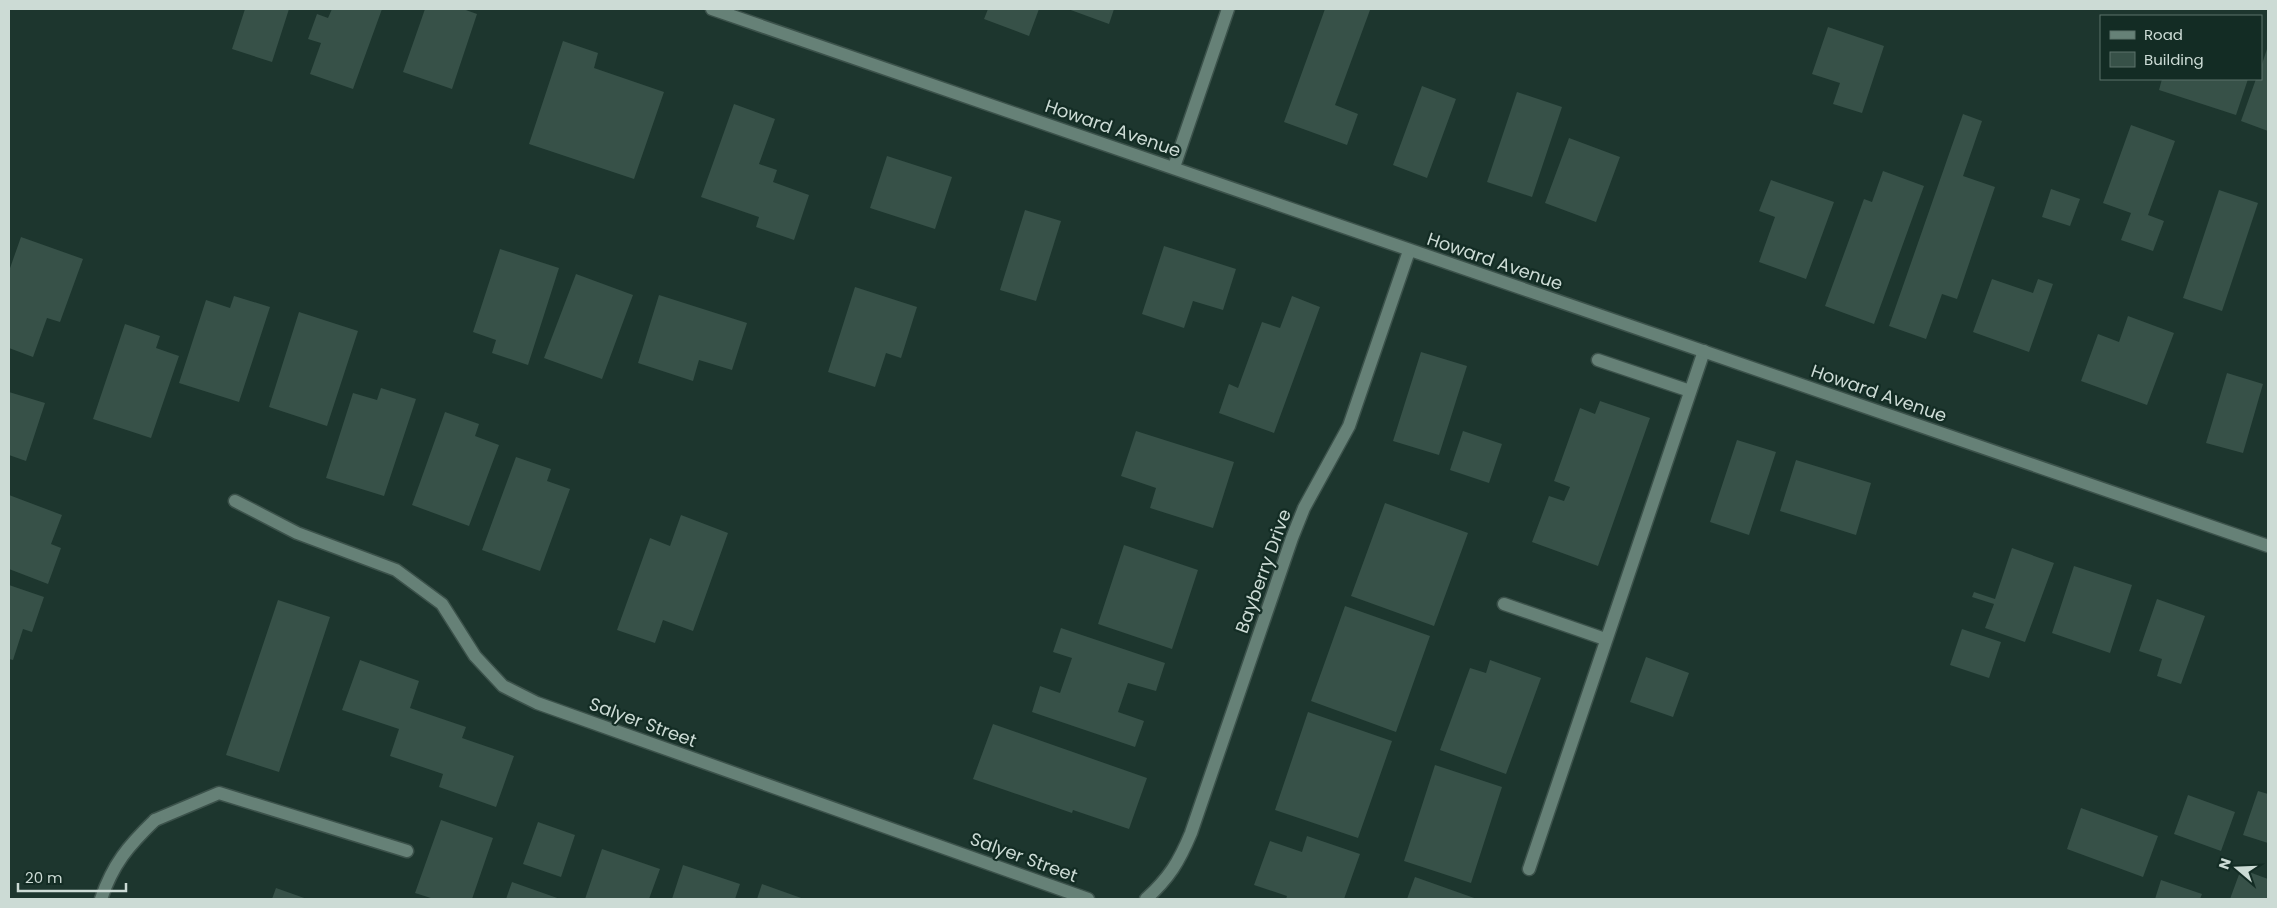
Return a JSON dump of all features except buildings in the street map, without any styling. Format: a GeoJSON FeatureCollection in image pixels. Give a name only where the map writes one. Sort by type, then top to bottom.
{"type":"FeatureCollection","features":[{"type":"Feature","properties":{"kind":"street","name":"Howard Avenue"},"geometry":{"type":"LineString","coordinates":[[712,9],[2268,546]]}},
{"type":"Feature","properties":{"kind":"street"},"geometry":{"type":"LineString","coordinates":[[1174,167],[1228,9]]}},
{"type":"Feature","properties":{"kind":"street","name":"Bayberry Drive"},"geometry":{"type":"LineString","coordinates":[[1146,899],[1165,882],[1179,862],[1191,833],[1292,538],[1304,508],[1349,426],[1409,250]]}},
{"type":"Feature","properties":{"kind":"street"},"geometry":{"type":"LineString","coordinates":[[1529,870],[1605,639],[1704,351]]}},
{"type":"Feature","properties":{"kind":"street"},"geometry":{"type":"LineString","coordinates":[[1598,360],[1690,391]]}},
{"type":"Feature","properties":{"kind":"street","name":"Salyer Street"},"geometry":{"type":"LineString","coordinates":[[235,501],[298,533],[396,570],[442,604],[475,656],[503,686],[538,703],[1088,899]]}},
{"type":"Feature","properties":{"kind":"street"},"geometry":{"type":"LineString","coordinates":[[1504,604],[1605,639]]}},
{"type":"Feature","properties":{"kind":"street"},"geometry":{"type":"LineString","coordinates":[[101,899],[106,883],[127,848],[154,820],[220,793],[407,851]]}}]}
